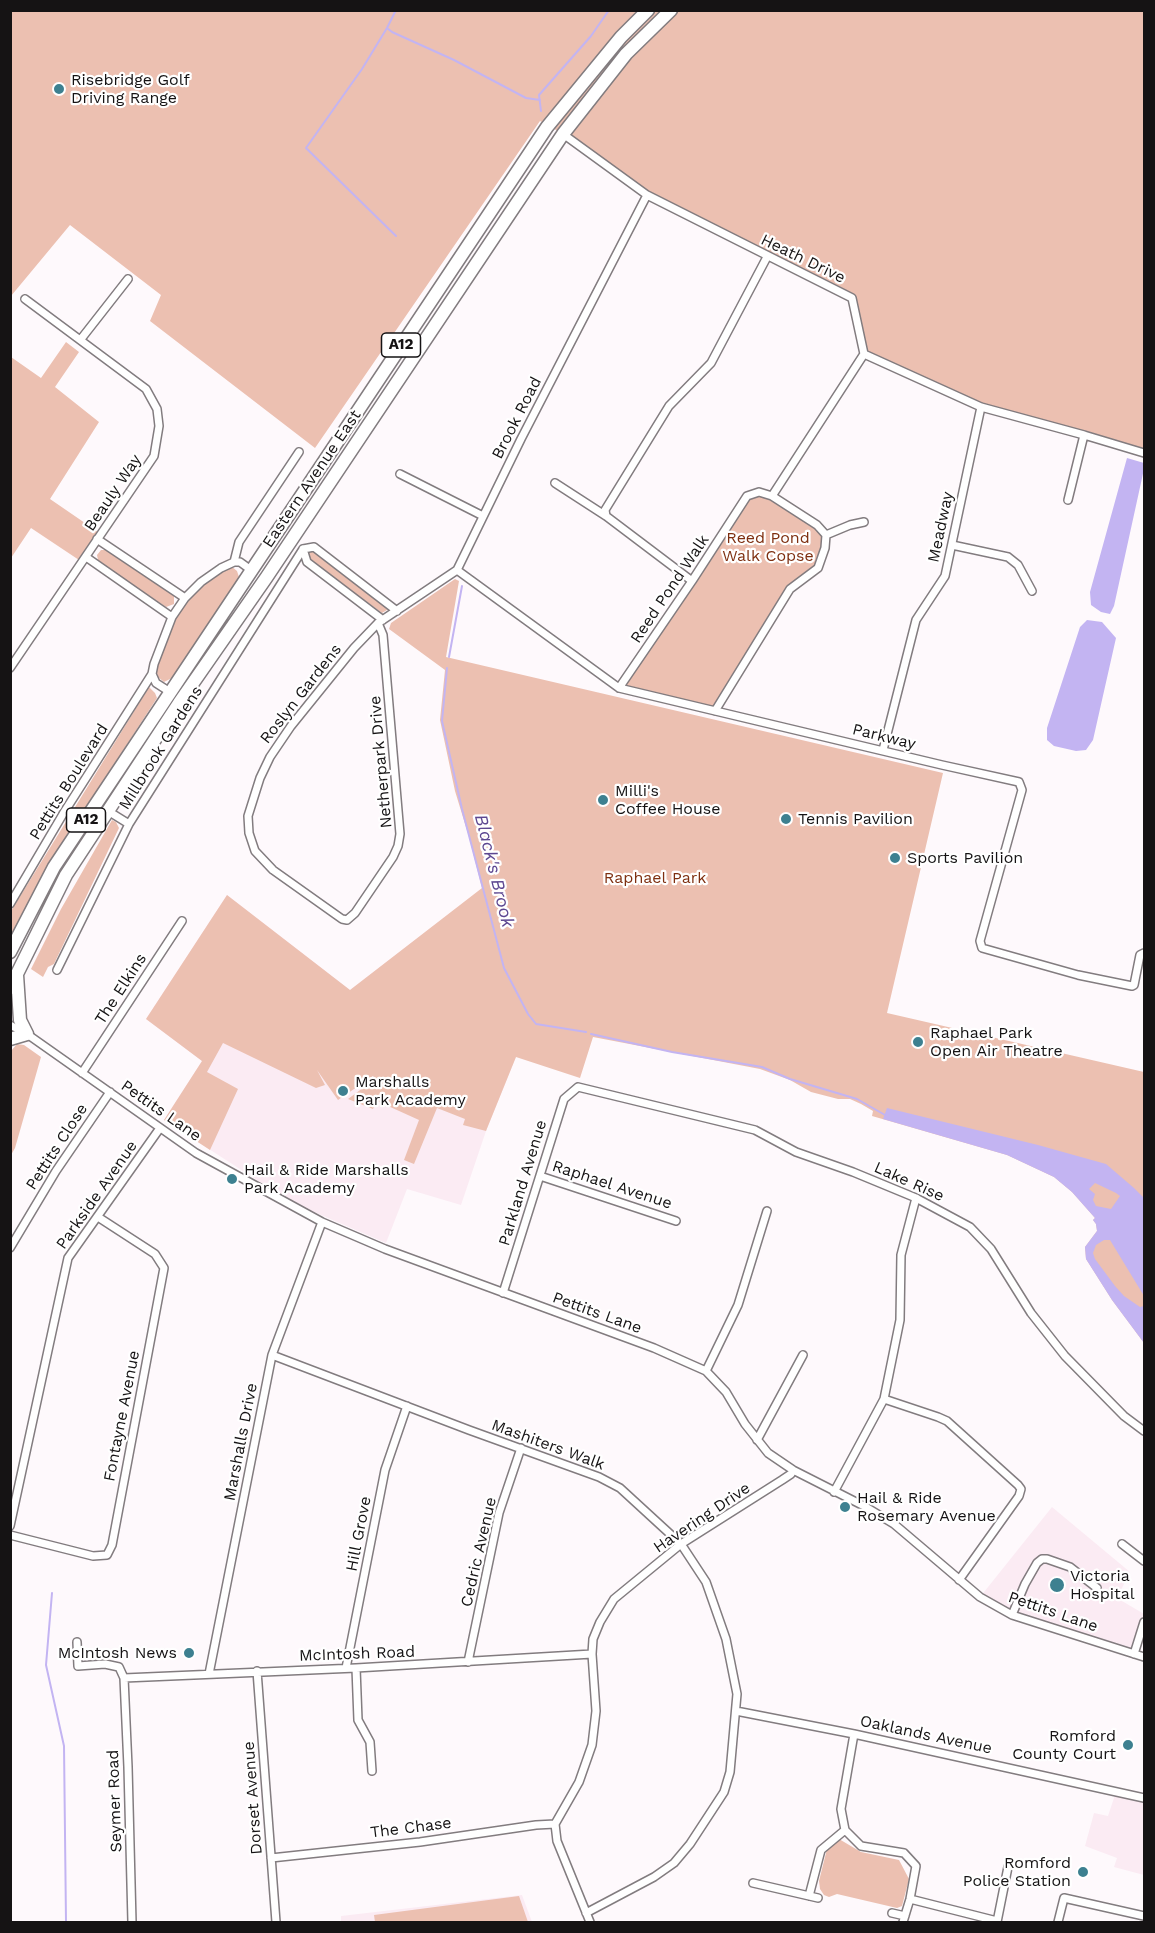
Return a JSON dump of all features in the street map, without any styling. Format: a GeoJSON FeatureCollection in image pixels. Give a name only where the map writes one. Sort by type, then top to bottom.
{"type":"FeatureCollection","features":[{"type":"Feature","properties":{"kind":"highway","name":"Eastern Avenue East"},"geometry":{"type":"LineString","coordinates":[[10,952],[54,867],[547,127],[621,37],[648,10]]}},
{"type":"Feature","properties":{"kind":"highway","name":"Eastern Avenue East"},"geometry":{"type":"LineString","coordinates":[[10,988],[66,876],[179,702],[563,134],[626,54],[671,10]]}},
{"type":"Feature","properties":{"kind":"highway"},"geometry":{"type":"LineString","coordinates":[[10,1039],[27,1034],[20,1020],[17,974]]}},
{"type":"Feature","properties":{"kind":"street","name":"Heath Drive"},"geometry":{"type":"LineString","coordinates":[[563,134],[647,195],[852,298],[864,354]]}},
{"type":"Feature","properties":{"kind":"street","name":"Brook Road"},"geometry":{"type":"LineString","coordinates":[[380,621],[457,570],[647,195]]}},
{"type":"Feature","properties":{"kind":"street"},"geometry":{"type":"LineString","coordinates":[[606,516],[605,510],[669,406],[711,363],[767,257]]}},
{"type":"Feature","properties":{"kind":"street"},"geometry":{"type":"LineString","coordinates":[[81,339],[128,279]]}},
{"type":"Feature","properties":{"kind":"street","name":"Beauly Way"},"geometry":{"type":"LineString","coordinates":[[10,668],[154,456],[159,426],[157,409],[146,389],[25,299]]}},
{"type":"Feature","properties":{"kind":"street"},"geometry":{"type":"LineString","coordinates":[[715,711],[790,589],[818,568],[825,548],[826,535],[817,525],[772,496],[864,354],[981,407],[1144,453]]}},
{"type":"Feature","properties":{"kind":"street","name":"Meadway"},"geometry":{"type":"LineString","coordinates":[[883,750],[916,620],[945,576],[981,407]]}},
{"type":"Feature","properties":{"kind":"street"},"geometry":{"type":"LineString","coordinates":[[1068,500],[1084,435]]}},
{"type":"Feature","properties":{"kind":"street"},"geometry":{"type":"LineString","coordinates":[[251,570],[240,562],[234,562],[239,542],[299,452]]}},
{"type":"Feature","properties":{"kind":"street"},"geometry":{"type":"LineString","coordinates":[[400,474],[483,516]]}},
{"type":"Feature","properties":{"kind":"street"},"geometry":{"type":"LineString","coordinates":[[555,483],[606,516],[692,581]]}},
{"type":"Feature","properties":{"kind":"street","name":"Reed Pond Walk"},"geometry":{"type":"LineString","coordinates":[[620,688],[747,496],[759,492],[772,496]]}},
{"type":"Feature","properties":{"kind":"street"},"geometry":{"type":"LineString","coordinates":[[826,535],[864,522]]}},
{"type":"Feature","properties":{"kind":"street"},"geometry":{"type":"LineString","coordinates":[[97,539],[185,598]]}},
{"type":"Feature","properties":{"kind":"street"},"geometry":{"type":"LineString","coordinates":[[290,541],[303,549],[314,548],[397,611]]}},
{"type":"Feature","properties":{"kind":"street"},"geometry":{"type":"LineString","coordinates":[[952,545],[1008,557],[1018,565],[1032,591]]}},
{"type":"Feature","properties":{"kind":"street"},"geometry":{"type":"LineString","coordinates":[[303,549],[307,562],[380,621]]}},
{"type":"Feature","properties":{"kind":"street","name":"Millbrook Gardens"},"geometry":{"type":"LineString","coordinates":[[57,970],[129,824],[303,549]]}},
{"type":"Feature","properties":{"kind":"street"},"geometry":{"type":"LineString","coordinates":[[86,557],[172,616]]}},
{"type":"Feature","properties":{"kind":"street","name":"Pettits Boulevard"},"geometry":{"type":"LineString","coordinates":[[10,904],[63,814],[152,674],[172,616],[201,582],[234,562]]}},
{"type":"Feature","properties":{"kind":"street","name":"Parkway"},"geometry":{"type":"LineString","coordinates":[[457,570],[620,688],[1016,781],[1022,787],[980,941],[982,948],[1078,975],[1132,986],[1140,955],[1144,952]]}},
{"type":"Feature","properties":{"kind":"street","name":"Roslyn Gardens"},"geometry":{"type":"LineString","coordinates":[[347,920],[289,883],[263,861],[255,851],[252,842],[248,816],[260,778],[270,757],[286,733],[354,648],[380,621]]}},
{"type":"Feature","properties":{"kind":"street","name":"Netherpark Drive"},"geometry":{"type":"LineString","coordinates":[[347,920],[355,913],[393,857],[400,834],[380,621]]}},
{"type":"Feature","properties":{"kind":"street"},"geometry":{"type":"LineString","coordinates":[[152,674],[156,682],[170,692]]}},
{"type":"Feature","properties":{"kind":"street"},"geometry":{"type":"LineString","coordinates":[[108,811],[129,824]]}},
{"type":"Feature","properties":{"kind":"street","name":"The Elkins"},"geometry":{"type":"LineString","coordinates":[[82,1073],[182,921]]}},
{"type":"Feature","properties":{"kind":"street","name":"Pettits Lane"},"geometry":{"type":"LineString","coordinates":[[10,1024],[196,1153],[322,1222],[385,1249],[654,1348],[706,1371],[726,1392],[745,1424],[768,1453],[793,1470],[894,1524],[980,1597],[1012,1615],[1144,1657]]}},
{"type":"Feature","properties":{"kind":"street","name":"Parkland Avenue"},"geometry":{"type":"LineString","coordinates":[[503,1293],[564,1099],[578,1088]]}},
{"type":"Feature","properties":{"kind":"street","name":"Lake Rise"},"geometry":{"type":"LineString","coordinates":[[578,1088],[755,1130],[796,1152],[916,1198],[970,1227],[991,1249],[1031,1313],[1065,1356],[1124,1416],[1144,1431]]}},
{"type":"Feature","properties":{"kind":"street","name":"Pettits Close"},"geometry":{"type":"LineString","coordinates":[[10,1248],[56,1171],[110,1092]]}},
{"type":"Feature","properties":{"kind":"street","name":"Parkside Avenue"},"geometry":{"type":"LineString","coordinates":[[10,1526],[68,1258],[160,1128]]}},
{"type":"Feature","properties":{"kind":"street","name":"Raphael Avenue"},"geometry":{"type":"LineString","coordinates":[[540,1176],[676,1221]]}},
{"type":"Feature","properties":{"kind":"street"},"geometry":{"type":"LineString","coordinates":[[834,1492],[884,1399],[900,1320],[901,1255],[916,1198]]}},
{"type":"Feature","properties":{"kind":"street"},"geometry":{"type":"LineString","coordinates":[[706,1371],[738,1305],[767,1211]]}},
{"type":"Feature","properties":{"kind":"street","name":"Fontayne Avenue"},"geometry":{"type":"LineString","coordinates":[[10,1535],[93,1556],[107,1555],[112,1545],[164,1268],[155,1254],[98,1217]]}},
{"type":"Feature","properties":{"kind":"street","name":"Marshalls Drive"},"geometry":{"type":"LineString","coordinates":[[209,1674],[272,1354],[322,1222]]}},
{"type":"Feature","properties":{"kind":"street","name":"Mashiters Walk"},"geometry":{"type":"LineString","coordinates":[[272,1354],[599,1477],[620,1488],[681,1544],[706,1582],[726,1639],[737,1694],[730,1772],[724,1792],[690,1844],[674,1863],[654,1877],[586,1913]]}},
{"type":"Feature","properties":{"kind":"street"},"geometry":{"type":"LineString","coordinates":[[757,1440],[803,1355]]}},
{"type":"Feature","properties":{"kind":"street"},"geometry":{"type":"LineString","coordinates":[[884,1399],[946,1421],[1021,1489],[1019,1496],[959,1580]]}},
{"type":"Feature","properties":{"kind":"street","name":"Hill Grove"},"geometry":{"type":"LineString","coordinates":[[346,1668],[386,1470],[407,1406]]}},
{"type":"Feature","properties":{"kind":"street","name":"Cedric Avenue"},"geometry":{"type":"LineString","coordinates":[[468,1662],[499,1513],[521,1448]]}},
{"type":"Feature","properties":{"kind":"street","name":"Havering Drive"},"geometry":{"type":"LineString","coordinates":[[555,1824],[579,1782],[592,1745],[596,1711],[593,1639],[614,1599],[681,1544],[782,1480],[793,1470]]}},
{"type":"Feature","properties":{"kind":"street"},"geometry":{"type":"LineString","coordinates":[[1122,1544],[1144,1561]]}},
{"type":"Feature","properties":{"kind":"street"},"geometry":{"type":"LineString","coordinates":[[1012,1615],[1025,1584],[1037,1563],[1042,1559],[1070,1566],[1097,1588]]}},
{"type":"Feature","properties":{"kind":"street"},"geometry":{"type":"LineString","coordinates":[[1134,1654],[1144,1622]]}},
{"type":"Feature","properties":{"kind":"street"},"geometry":{"type":"LineString","coordinates":[[77,1642],[78,1666],[105,1664],[119,1667],[124,1678]]}},
{"type":"Feature","properties":{"kind":"street","name":"McIntosh Road"},"geometry":{"type":"LineString","coordinates":[[124,1678],[356,1668],[592,1654]]}},
{"type":"Feature","properties":{"kind":"street"},"geometry":{"type":"LineString","coordinates":[[356,1668],[358,1720],[370,1742],[372,1771]]}},
{"type":"Feature","properties":{"kind":"street","name":"Dorset Avenue"},"geometry":{"type":"LineString","coordinates":[[256,1671],[276,1923]]}},
{"type":"Feature","properties":{"kind":"street","name":"Seymer Road"},"geometry":{"type":"LineString","coordinates":[[124,1678],[132,1923]]}},
{"type":"Feature","properties":{"kind":"street","name":"Oaklands Avenue"},"geometry":{"type":"LineString","coordinates":[[736,1711],[854,1734],[1144,1798]]}},
{"type":"Feature","properties":{"kind":"street"},"geometry":{"type":"LineString","coordinates":[[854,1734],[841,1809],[845,1830],[861,1846],[904,1853],[916,1866],[904,1919],[892,1913]]}},
{"type":"Feature","properties":{"kind":"street"},"geometry":{"type":"LineString","coordinates":[[555,1824],[557,1841],[590,1923]]}},
{"type":"Feature","properties":{"kind":"street","name":"The Chase"},"geometry":{"type":"LineString","coordinates":[[271,1858],[420,1842],[555,1824]]}},
{"type":"Feature","properties":{"kind":"street"},"geometry":{"type":"LineString","coordinates":[[809,1896],[821,1850],[845,1830]]}},
{"type":"Feature","properties":{"kind":"street"},"geometry":{"type":"LineString","coordinates":[[910,1899],[997,1922],[1008,1867]]}},
{"type":"Feature","properties":{"kind":"street"},"geometry":{"type":"LineString","coordinates":[[753,1883],[818,1898]]}},
{"type":"Feature","properties":{"kind":"street"},"geometry":{"type":"LineString","coordinates":[[1058,1923],[1064,1898],[1144,1916]]}},
{"type":"Feature","properties":{"kind":"shaded area"},"geometry":{"type":"Polygon","coordinates":[[[1127,458],[1144,463],[1144,469],[1114,606],[1110,614],[1101,612],[1091,605],[1090,592],[1127,458]]]}},
{"type":"Feature","properties":{"kind":"shaded area"},"geometry":{"type":"Polygon","coordinates":[[[1087,620],[1102,622],[1116,638],[1093,740],[1086,750],[1076,751],[1054,746],[1047,740],[1047,728],[1080,627],[1087,620]]]}},
{"type":"Feature","properties":{"kind":"shaded area","name":"Marshalls Park Academy"},"geometry":{"type":"Polygon","coordinates":[[[479,891],[516,1057],[486,1131],[461,1205],[407,1189],[386,1243],[291,1202],[164,1120],[202,1061],[146,1019],[227,895],[350,990],[479,891]]]}},
{"type":"Feature","properties":{"kind":"shaded area"},"geometry":{"type":"Polygon","coordinates":[[[887,1108],[1038,1145],[1106,1164],[1134,1188],[1144,1198],[1144,1296],[1110,1240],[1104,1240],[1096,1245],[1093,1253],[1095,1259],[1124,1296],[1140,1307],[1144,1306],[1144,1343],[1112,1300],[1086,1259],[1085,1247],[1097,1231],[1093,1220],[1095,1218],[1072,1192],[1054,1177],[1007,1155],[883,1119],[887,1108]],[[1095,1183],[1089,1189],[1095,1194],[1093,1200],[1096,1206],[1111,1209],[1120,1196],[1095,1183]]]}},
{"type":"Feature","properties":{"kind":"shaded area","name":"Victoria Hospital"},"geometry":{"type":"Polygon","coordinates":[[[1052,1507],[1130,1572],[1117,1598],[1144,1614],[1144,1622],[1134,1654],[1012,1615],[980,1597],[1052,1507]]]}},
{"type":"Feature","properties":{"kind":"shaded area"},"geometry":{"type":"Polygon","coordinates":[[[1116,1792],[1144,1798],[1144,1875],[1114,1867],[1117,1858],[1085,1846],[1094,1813],[1108,1816],[1116,1792]]]}},
{"type":"Feature","properties":{"kind":"shaded area"},"geometry":{"type":"Polygon","coordinates":[[[522,1895],[532,1922],[341,1922],[341,1916],[522,1895]]]}},
{"type":"Feature","properties":{"kind":"green space"},"geometry":{"type":"Polygon","coordinates":[[[11,11],[1144,11],[1144,453],[981,407],[864,354],[852,298],[647,195],[563,134],[540,121],[315,448],[150,321],[161,295],[70,225],[11,296],[11,11]]]}},
{"type":"Feature","properties":{"kind":"green space"},"geometry":{"type":"Polygon","coordinates":[[[66,342],[79,352],[55,387],[99,422],[50,499],[101,534],[82,562],[31,528],[11,558],[11,357],[41,378],[66,342]]]}},
{"type":"Feature","properties":{"kind":"green space","name":"Reed Pond Walk Copse"},"geometry":{"type":"Polygon","coordinates":[[[759,492],[772,496],[826,535],[818,568],[790,589],[715,711],[619,688],[747,496],[759,492]]]}},
{"type":"Feature","properties":{"kind":"green space"},"geometry":{"type":"Polygon","coordinates":[[[101,550],[108,550],[174,596],[174,604],[166,607],[100,563],[97,555],[101,550]]]}},
{"type":"Feature","properties":{"kind":"green space"},"geometry":{"type":"Polygon","coordinates":[[[313,551],[388,605],[387,610],[382,613],[310,560],[309,553],[313,551]]]}},
{"type":"Feature","properties":{"kind":"green space"},"geometry":{"type":"Polygon","coordinates":[[[231,566],[237,571],[239,577],[172,678],[164,682],[158,677],[156,670],[173,622],[201,587],[231,566]]]}},
{"type":"Feature","properties":{"kind":"green space","name":"Raphael Park"},"geometry":{"type":"Polygon","coordinates":[[[455,579],[459,581],[446,657],[943,773],[887,1013],[1144,1072],[1144,1343],[1112,1300],[1086,1259],[1085,1247],[1097,1231],[1093,1220],[1095,1218],[1072,1192],[1054,1177],[1007,1155],[872,1116],[873,1111],[850,1099],[838,1099],[811,1092],[790,1080],[760,1069],[593,1037],[580,1078],[516,1057],[486,1131],[463,1125],[465,1119],[437,1108],[414,1164],[404,1160],[419,1120],[377,1101],[373,1109],[348,1099],[375,1079],[373,1076],[338,1100],[317,1070],[325,1085],[316,1088],[223,1043],[207,1072],[238,1089],[210,1150],[164,1120],[202,1061],[146,1019],[227,895],[350,990],[482,888],[455,791],[440,720],[445,670],[389,629],[391,623],[455,579]]]}},
{"type":"Feature","properties":{"kind":"green space"},"geometry":{"type":"Polygon","coordinates":[[[149,687],[157,698],[73,828],[11,935],[11,911],[149,687]]]}},
{"type":"Feature","properties":{"kind":"green space"},"geometry":{"type":"Polygon","coordinates":[[[112,820],[119,828],[54,964],[48,967],[43,977],[31,969],[61,909],[112,820]]]}},
{"type":"Feature","properties":{"kind":"green space"},"geometry":{"type":"Polygon","coordinates":[[[17,1044],[24,1045],[41,1057],[11,1155],[11,1051],[17,1044]]]}},
{"type":"Feature","properties":{"kind":"green space"},"geometry":{"type":"Polygon","coordinates":[[[839,1839],[861,1852],[899,1860],[909,1879],[902,1906],[897,1908],[837,1894],[829,1897],[824,1895],[819,1881],[827,1849],[839,1839]]]}},
{"type":"Feature","properties":{"kind":"green space"},"geometry":{"type":"Polygon","coordinates":[[[519,1896],[528,1922],[375,1922],[374,1915],[519,1896]]]}},
{"type":"Feature","properties":{"kind":"waterway"},"geometry":{"type":"LineString","coordinates":[[396,10],[387,28],[392,32],[454,60],[526,98],[540,100]]}},
{"type":"Feature","properties":{"kind":"waterway"},"geometry":{"type":"LineString","coordinates":[[541,111],[539,95],[591,36],[609,10]]}},
{"type":"Feature","properties":{"kind":"waterway"},"geometry":{"type":"LineString","coordinates":[[387,28],[362,69],[306,148],[396,236]]}},
{"type":"Feature","properties":{"kind":"waterway","name":"Black's Brook"},"geometry":{"type":"LineString","coordinates":[[449,657],[462,586]]}},
{"type":"Feature","properties":{"kind":"waterway","name":"Black's Brook"},"geometry":{"type":"LineString","coordinates":[[447,668],[442,721],[462,809],[504,968],[528,1014],[536,1024],[586,1032]]}},
{"type":"Feature","properties":{"kind":"waterway","name":"Black's Brook"},"geometry":{"type":"LineString","coordinates":[[591,1034],[672,1052],[762,1067],[790,1079],[857,1099],[885,1115]]}},
{"type":"Feature","properties":{"kind":"waterway"},"geometry":{"type":"LineString","coordinates":[[52,1593],[46,1665],[64,1746],[66,1922]]}},
{"type":"Feature","properties":{"kind":"place","name":"Risebridge Golf Driving Range"},"geometry":{"type":"Point","coordinates":[59,89]}},
{"type":"Feature","properties":{"kind":"place","name":"Milli's Coffee House"},"geometry":{"type":"Point","coordinates":[603,800]}},
{"type":"Feature","properties":{"kind":"place","name":"Tennis Pavilion"},"geometry":{"type":"Point","coordinates":[786,819]}},
{"type":"Feature","properties":{"kind":"place","name":"Sports Pavilion"},"geometry":{"type":"Point","coordinates":[895,858]}},
{"type":"Feature","properties":{"kind":"place","name":"Raphael Park Open Air Theatre"},"geometry":{"type":"Point","coordinates":[918,1042]}},
{"type":"Feature","properties":{"kind":"place","name":"Marshalls Park Academy"},"geometry":{"type":"Point","coordinates":[343,1091]}},
{"type":"Feature","properties":{"kind":"place","name":"Hail & Ride Marshalls Park Academy"},"geometry":{"type":"Point","coordinates":[232,1179]}},
{"type":"Feature","properties":{"kind":"place","name":"Hail & Ride Rosemary Avenue"},"geometry":{"type":"Point","coordinates":[845,1507]}},
{"type":"Feature","properties":{"kind":"place","name":"Victoria Hospital"},"geometry":{"type":"Point","coordinates":[1057,1585]}},
{"type":"Feature","properties":{"kind":"place","name":"McIntosh News"},"geometry":{"type":"Point","coordinates":[189,1653]}},
{"type":"Feature","properties":{"kind":"place","name":"Romford County Court"},"geometry":{"type":"Point","coordinates":[1128,1745]}},
{"type":"Feature","properties":{"kind":"place","name":"Romford Police Station"},"geometry":{"type":"Point","coordinates":[1083,1872]}}]}
